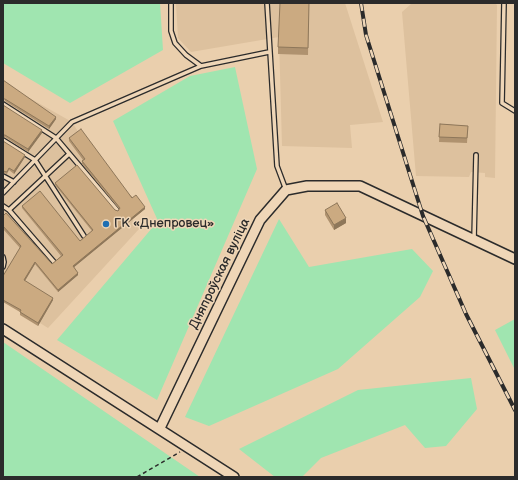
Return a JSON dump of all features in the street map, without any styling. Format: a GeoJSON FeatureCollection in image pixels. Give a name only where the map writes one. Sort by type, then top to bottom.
{"type":"FeatureCollection","features":[{"type":"Feature","properties":{"kind":"street"},"geometry":{"type":"LineString","coordinates":[[286,190],[306,186],[360,186],[515,259]]}},
{"type":"Feature","properties":{"kind":"street","name":"Дняпроўская вуліца"},"geometry":{"type":"LineString","coordinates":[[160,428],[260,220],[286,190]]}},
{"type":"Feature","properties":{"kind":"street"},"geometry":{"type":"LineString","coordinates":[[3,328],[234,477]]}},
{"type":"Feature","properties":{"kind":"lane"},"geometry":{"type":"LineString","coordinates":[[171,3],[172,31],[175,43],[186,55],[201,66]]}},
{"type":"Feature","properties":{"kind":"lane"},"geometry":{"type":"LineString","coordinates":[[266,3],[268,52],[277,166],[286,190]]}},
{"type":"Feature","properties":{"kind":"lane"},"geometry":{"type":"LineString","coordinates":[[504,3],[502,103],[515,111]]}},
{"type":"Feature","properties":{"kind":"lane"},"geometry":{"type":"LineString","coordinates":[[3,193],[72,122],[201,66],[268,52]]}},
{"type":"Feature","properties":{"kind":"lane"},"geometry":{"type":"LineString","coordinates":[[3,104],[56,138],[117,210]]}},
{"type":"Feature","properties":{"kind":"lane"},"geometry":{"type":"LineString","coordinates":[[3,140],[35,160],[84,236]]}},
{"type":"Feature","properties":{"kind":"lane"},"geometry":{"type":"LineString","coordinates":[[9,210],[69,154]]}},
{"type":"Feature","properties":{"kind":"lane"},"geometry":{"type":"LineString","coordinates":[[474,240],[476,156]]}},
{"type":"Feature","properties":{"kind":"lane"},"geometry":{"type":"LineString","coordinates":[[3,176],[14,182]]}},
{"type":"Feature","properties":{"kind":"lane"},"geometry":{"type":"LineString","coordinates":[[3,206],[9,210],[54,262]]}},
{"type":"Feature","properties":{"kind":"lane"},"geometry":{"type":"LineString","coordinates":[[3,257],[3,268]]}},
{"type":"Feature","properties":{"kind":"path"},"geometry":{"type":"LineString","coordinates":[[137,477],[188,447]]}},
{"type":"Feature","properties":{"kind":"shaded area"},"geometry":{"type":"Polygon","coordinates":[[[176,3],[345,3],[383,122],[350,125],[352,148],[282,146],[279,37],[191,52],[178,38],[176,3]]]}},
{"type":"Feature","properties":{"kind":"shaded area"},"geometry":{"type":"Polygon","coordinates":[[[399,3],[495,3],[497,5],[495,178],[485,177],[485,173],[471,172],[469,177],[416,176],[402,12],[411,4],[399,3]]]}},
{"type":"Feature","properties":{"kind":"shaded area"},"geometry":{"type":"Polygon","coordinates":[[[3,83],[72,122],[139,229],[48,328],[3,300],[3,83]]]}},
{"type":"Feature","properties":{"kind":"green space"},"geometry":{"type":"Polygon","coordinates":[[[3,3],[160,3],[163,50],[70,103],[3,63],[3,3]]]}},
{"type":"Feature","properties":{"kind":"green space"},"geometry":{"type":"Polygon","coordinates":[[[235,67],[257,169],[157,400],[57,340],[158,221],[113,121],[190,76],[235,67]]]}},
{"type":"Feature","properties":{"kind":"green space"},"geometry":{"type":"Polygon","coordinates":[[[279,219],[309,267],[412,249],[433,271],[420,297],[338,369],[209,426],[185,417],[279,219]]]}},
{"type":"Feature","properties":{"kind":"green space"},"geometry":{"type":"Polygon","coordinates":[[[515,319],[515,370],[495,330],[515,319]]]}},
{"type":"Feature","properties":{"kind":"green space"},"geometry":{"type":"Polygon","coordinates":[[[3,342],[200,477],[3,477],[3,342]]]}},
{"type":"Feature","properties":{"kind":"green space"},"geometry":{"type":"Polygon","coordinates":[[[471,378],[477,409],[446,446],[425,448],[405,425],[321,458],[302,477],[275,477],[239,449],[358,390],[471,378]]]}},
{"type":"Feature","properties":{"kind":"building"},"geometry":{"type":"Polygon","coordinates":[[[280,3],[309,3],[308,48],[278,47],[280,3]]]}},
{"type":"Feature","properties":{"kind":"building"},"geometry":{"type":"Polygon","coordinates":[[[3,80],[56,117],[49,126],[3,99],[3,80]]]}},
{"type":"Feature","properties":{"kind":"building"},"geometry":{"type":"Polygon","coordinates":[[[3,105],[42,130],[28,149],[3,135],[3,105]]]}},
{"type":"Feature","properties":{"kind":"building"},"geometry":{"type":"Polygon","coordinates":[[[440,124],[468,126],[467,138],[439,137],[440,124]]]}},
{"type":"Feature","properties":{"kind":"building","name":"ГК «Днепровец»"},"geometry":{"type":"Polygon","coordinates":[[[81,129],[132,198],[136,195],[145,207],[73,266],[78,273],[58,290],[35,262],[24,280],[53,298],[38,323],[20,312],[21,310],[3,300],[3,276],[21,246],[3,226],[3,216],[6,213],[52,264],[63,255],[22,206],[40,191],[80,241],[93,230],[55,183],[77,165],[115,210],[118,211],[120,208],[82,161],[85,159],[69,138],[81,129]]]}},
{"type":"Feature","properties":{"kind":"building"},"geometry":{"type":"Polygon","coordinates":[[[3,141],[25,155],[14,171],[9,168],[7,172],[3,171],[3,141]]]}},
{"type":"Feature","properties":{"kind":"building"},"geometry":{"type":"Polygon","coordinates":[[[337,203],[346,218],[334,225],[325,210],[337,203]]]}},
{"type":"Feature","properties":{"kind":"railway"},"geometry":{"type":"LineString","coordinates":[[361,3],[366,35],[423,216],[466,314],[515,410]]}},
{"type":"Feature","properties":{"kind":"place","name":"ГК «Днепровец»"},"geometry":{"type":"Point","coordinates":[106,224]}}]}
